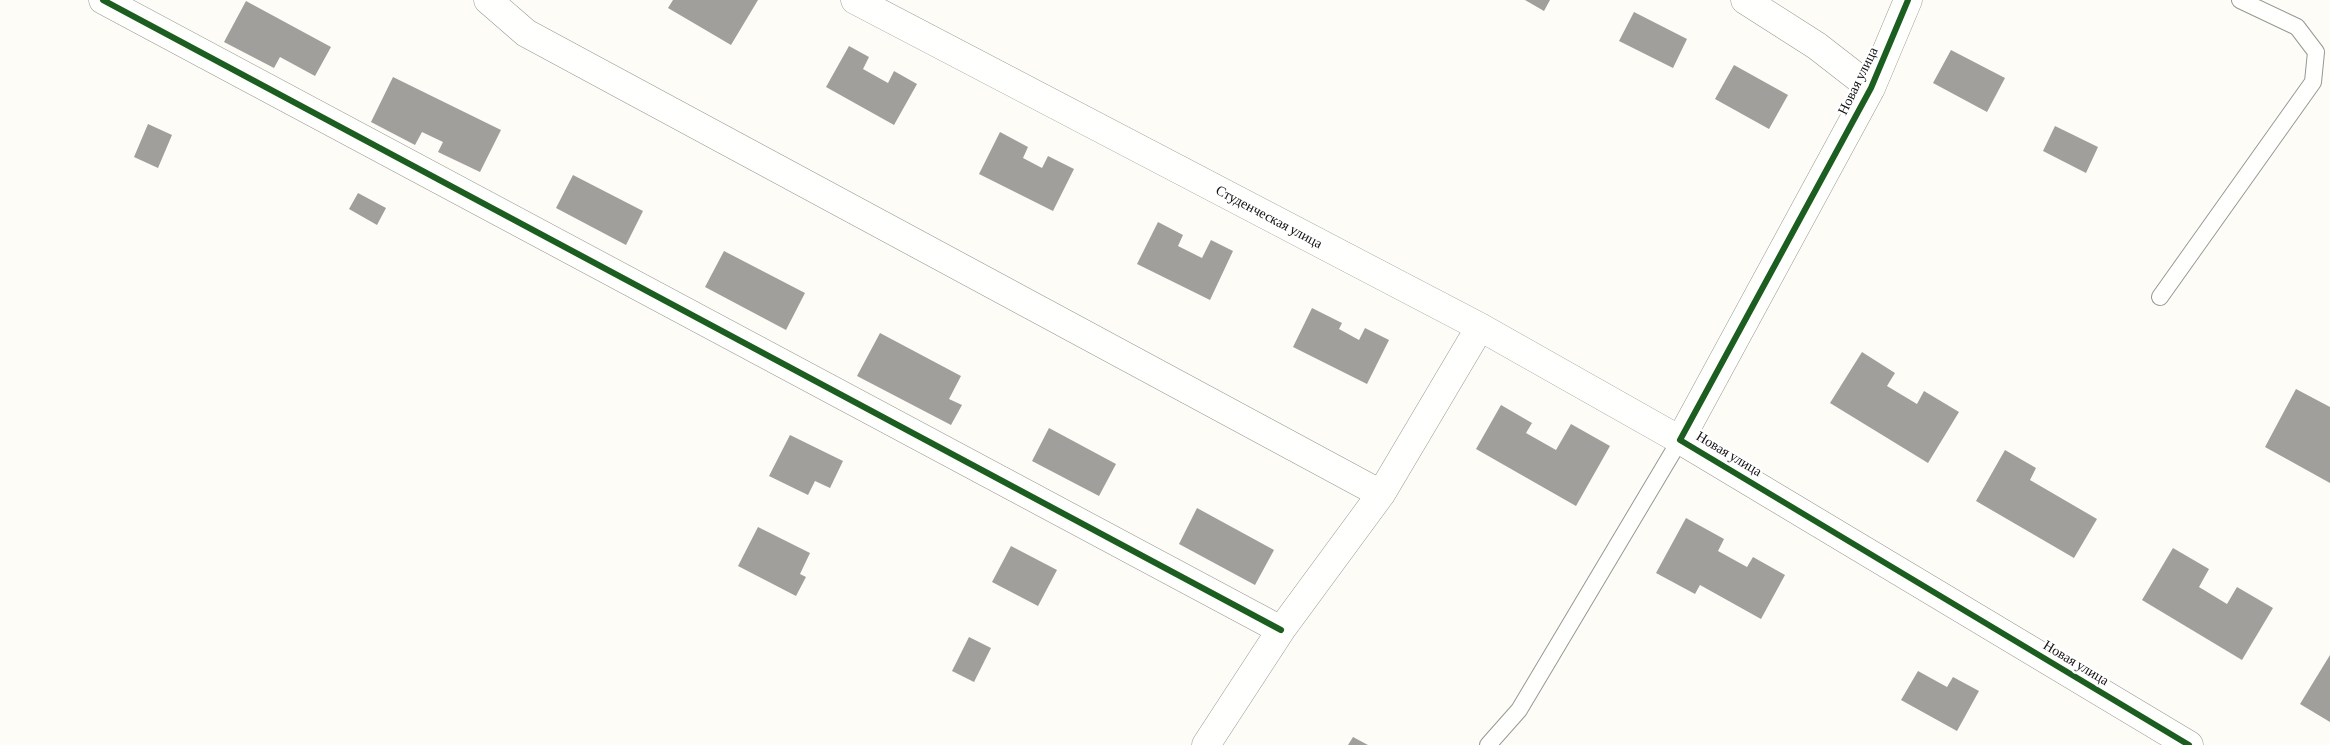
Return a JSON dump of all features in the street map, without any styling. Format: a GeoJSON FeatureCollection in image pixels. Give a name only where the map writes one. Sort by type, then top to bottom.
{"type":"FeatureCollection","features":[{"type":"Feature","properties":{"kind":"street"},"geometry":{"type":"LineString","coordinates":[[103,0],[1281,630]]}},
{"type":"Feature","properties":{"kind":"street"},"geometry":{"type":"LineString","coordinates":[[488,0],[526,33],[1381,494]]}},
{"type":"Feature","properties":{"kind":"street","name":"Студенческая улица"},"geometry":{"type":"LineString","coordinates":[[855,0],[1480,327],[1680,440]]}},
{"type":"Feature","properties":{"kind":"street","name":"Новая улица"},"geometry":{"type":"LineString","coordinates":[[1745,0],[1817,46],[1871,88]]}},
{"type":"Feature","properties":{"kind":"street","name":"Новая улица"},"geometry":{"type":"LineString","coordinates":[[1908,0],[1871,88],[1680,440],[2189,745]]}},
{"type":"Feature","properties":{"kind":"street"},"geometry":{"type":"LineString","coordinates":[[1206,745],[1281,630],[1381,494],[1480,327]]}},
{"type":"Feature","properties":{"kind":"lane"},"geometry":{"type":"LineString","coordinates":[[2160,297],[2313,82],[2316,52],[2297,27],[2240,0]]}},
{"type":"Feature","properties":{"kind":"lane"},"geometry":{"type":"LineString","coordinates":[[1488,745],[1519,710],[1680,440]]}},
{"type":"Feature","properties":{"kind":"building"},"geometry":{"type":"Polygon","coordinates":[[[673,0],[758,0],[731,45],[668,8],[673,0]]]}},
{"type":"Feature","properties":{"kind":"building"},"geometry":{"type":"Polygon","coordinates":[[[1525,0],[1550,0],[1544,11],[1525,0]]]}},
{"type":"Feature","properties":{"kind":"building"},"geometry":{"type":"Polygon","coordinates":[[[246,1],[331,47],[315,76],[280,57],[274,68],[224,42],[246,1]]]}},
{"type":"Feature","properties":{"kind":"building"},"geometry":{"type":"Polygon","coordinates":[[[1634,12],[1687,39],[1673,68],[1619,41],[1634,12]]]}},
{"type":"Feature","properties":{"kind":"building"},"geometry":{"type":"Polygon","coordinates":[[[849,46],[869,57],[863,69],[888,83],[894,71],[917,84],[894,125],[826,87],[849,46]]]}},
{"type":"Feature","properties":{"kind":"building"},"geometry":{"type":"Polygon","coordinates":[[[1951,50],[2005,78],[1987,112],[1933,83],[1951,50]]]}},
{"type":"Feature","properties":{"kind":"building"},"geometry":{"type":"Polygon","coordinates":[[[1734,65],[1788,95],[1769,129],[1715,99],[1734,65]]]}},
{"type":"Feature","properties":{"kind":"building"},"geometry":{"type":"Polygon","coordinates":[[[393,77],[501,130],[480,172],[438,152],[443,142],[422,132],[415,145],[371,122],[393,77]]]}},
{"type":"Feature","properties":{"kind":"building"},"geometry":{"type":"Polygon","coordinates":[[[148,124],[172,135],[158,168],[134,157],[148,124]]]}},
{"type":"Feature","properties":{"kind":"building"},"geometry":{"type":"Polygon","coordinates":[[[2055,126],[2098,147],[2086,173],[2043,151],[2055,126]]]}},
{"type":"Feature","properties":{"kind":"building"},"geometry":{"type":"Polygon","coordinates":[[[1000,132],[1028,147],[1023,158],[1042,168],[1048,156],[1074,169],[1053,211],[979,174],[1000,132]]]}},
{"type":"Feature","properties":{"kind":"building"},"geometry":{"type":"Polygon","coordinates":[[[573,175],[643,211],[626,245],[556,208],[573,175]]]}},
{"type":"Feature","properties":{"kind":"building"},"geometry":{"type":"Polygon","coordinates":[[[358,193],[386,208],[377,225],[349,209],[358,193]]]}},
{"type":"Feature","properties":{"kind":"building"},"geometry":{"type":"Polygon","coordinates":[[[1158,222],[1183,235],[1178,246],[1202,258],[1211,240],[1233,251],[1210,300],[1137,264],[1158,222]]]}},
{"type":"Feature","properties":{"kind":"building"},"geometry":{"type":"Polygon","coordinates":[[[724,251],[805,293],[786,330],[705,287],[724,251]]]}},
{"type":"Feature","properties":{"kind":"building"},"geometry":{"type":"Polygon","coordinates":[[[1312,308],[1342,323],[1339,329],[1359,340],[1365,328],[1389,340],[1367,384],[1293,347],[1312,308]]]}},
{"type":"Feature","properties":{"kind":"building"},"geometry":{"type":"Polygon","coordinates":[[[880,333],[961,376],[949,399],[962,405],[951,425],[857,376],[880,333]]]}},
{"type":"Feature","properties":{"kind":"building"},"geometry":{"type":"Polygon","coordinates":[[[1862,352],[1895,373],[1887,386],[1917,404],[1924,391],[1959,412],[1928,463],[1830,403],[1862,352]]]}},
{"type":"Feature","properties":{"kind":"building"},"geometry":{"type":"Polygon","coordinates":[[[2296,389],[2330,407],[2330,483],[2265,447],[2296,389]]]}},
{"type":"Feature","properties":{"kind":"building"},"geometry":{"type":"Polygon","coordinates":[[[1501,405],[1532,423],[1526,433],[1556,450],[1571,424],[1610,446],[1576,506],[1476,449],[1501,405]]]}},
{"type":"Feature","properties":{"kind":"building"},"geometry":{"type":"Polygon","coordinates":[[[1049,428],[1116,464],[1099,496],[1032,461],[1049,428]]]}},
{"type":"Feature","properties":{"kind":"building"},"geometry":{"type":"Polygon","coordinates":[[[790,435],[843,461],[830,488],[815,481],[808,495],[769,476],[790,435]]]}},
{"type":"Feature","properties":{"kind":"building"},"geometry":{"type":"Polygon","coordinates":[[[2005,450],[2036,468],[2030,480],[2097,519],[2074,558],[1976,501],[2005,450]]]}},
{"type":"Feature","properties":{"kind":"building"},"geometry":{"type":"Polygon","coordinates":[[[1197,508],[1274,550],[1255,585],[1179,544],[1197,508]]]}},
{"type":"Feature","properties":{"kind":"building"},"geometry":{"type":"Polygon","coordinates":[[[1686,518],[1724,539],[1718,551],[1747,567],[1753,557],[1785,575],[1761,619],[1700,585],[1695,594],[1656,573],[1686,518]]]}},
{"type":"Feature","properties":{"kind":"building"},"geometry":{"type":"Polygon","coordinates":[[[758,527],[810,553],[800,574],[806,577],[796,596],[738,566],[758,527]]]}},
{"type":"Feature","properties":{"kind":"building"},"geometry":{"type":"Polygon","coordinates":[[[1011,546],[1057,570],[1038,606],[992,582],[1011,546]]]}},
{"type":"Feature","properties":{"kind":"building"},"geometry":{"type":"Polygon","coordinates":[[[2173,548],[2209,569],[2199,587],[2227,604],[2237,587],[2273,608],[2242,660],[2142,600],[2173,548]]]}},
{"type":"Feature","properties":{"kind":"building"},"geometry":{"type":"Polygon","coordinates":[[[969,637],[991,648],[974,682],[952,671],[969,637]]]}},
{"type":"Feature","properties":{"kind":"building"},"geometry":{"type":"Polygon","coordinates":[[[2330,655],[2330,722],[2300,704],[2330,655]]]}},
{"type":"Feature","properties":{"kind":"building"},"geometry":{"type":"Polygon","coordinates":[[[1918,671],[1947,687],[1953,677],[1979,691],[1957,731],[1901,700],[1918,671]]]}},
{"type":"Feature","properties":{"kind":"building"},"geometry":{"type":"Polygon","coordinates":[[[1353,737],[1368,745],[1348,745],[1353,737]]]}},
{"type":"Feature","properties":{"kind":"cycle path"},"geometry":{"type":"LineString","coordinates":[[103,0],[1281,630]]}},
{"type":"Feature","properties":{"kind":"cycle path"},"geometry":{"type":"LineString","coordinates":[[1908,0],[1871,88],[1680,440],[2189,745]]}}]}
